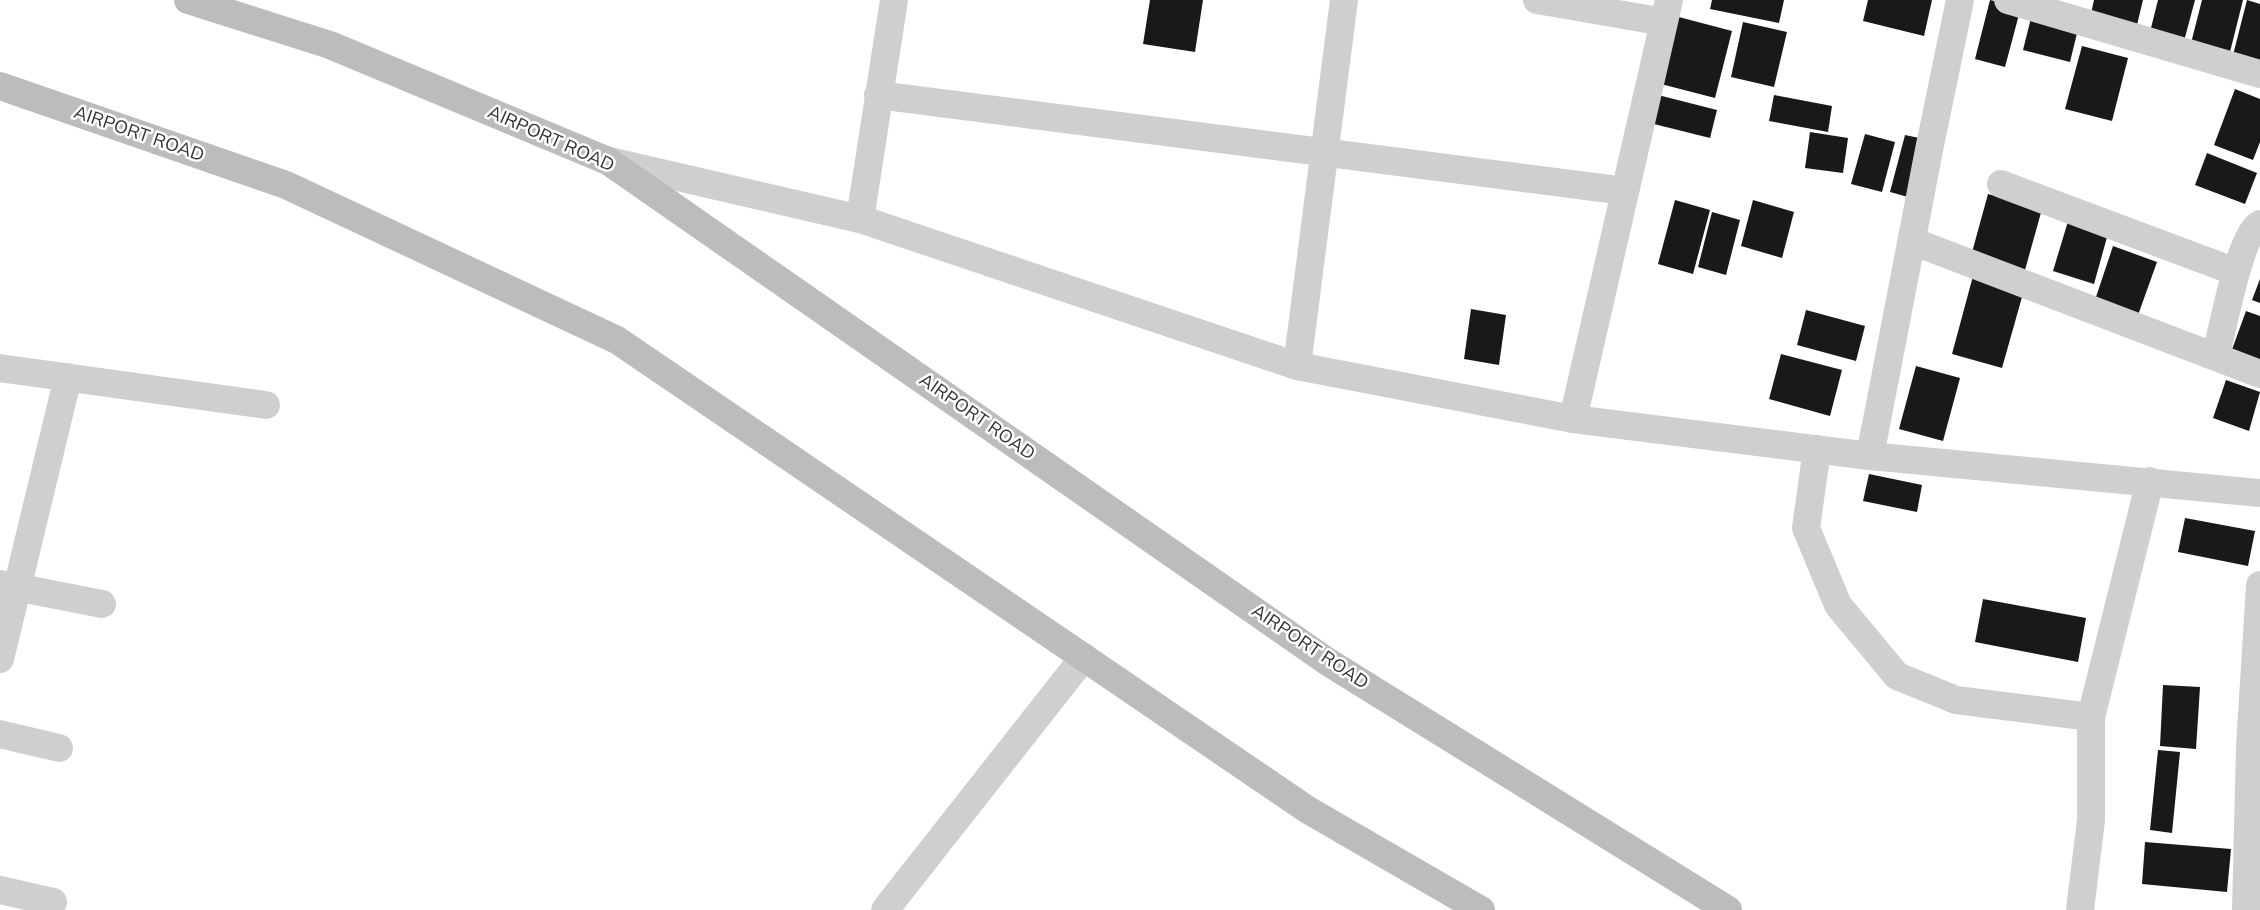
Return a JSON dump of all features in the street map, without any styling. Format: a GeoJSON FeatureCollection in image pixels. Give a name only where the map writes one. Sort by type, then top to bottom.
{"type":"FeatureCollection","features":[{"type":"Feature","properties":{"kind":"main road","name":"AIRPORT ROAD"},"geometry":{"type":"LineString","coordinates":[[188,0],[330,45],[608,161],[1328,662],[1728,910]]}},
{"type":"Feature","properties":{"kind":"main road","name":"AIRPORT ROAD"},"geometry":{"type":"LineString","coordinates":[[0,86],[286,185],[617,340],[1308,810],[1481,910]]}},
{"type":"Feature","properties":{"kind":"street"},"geometry":{"type":"LineString","coordinates":[[860,219],[894,0]]}},
{"type":"Feature","properties":{"kind":"street"},"geometry":{"type":"LineString","coordinates":[[1297,366],[1344,0]]}},
{"type":"Feature","properties":{"kind":"street"},"geometry":{"type":"LineString","coordinates":[[1537,0],[1666,11],[1573,419]]}},
{"type":"Feature","properties":{"kind":"street"},"geometry":{"type":"LineString","coordinates":[[1870,456],[1960,0]]}},
{"type":"Feature","properties":{"kind":"street"},"geometry":{"type":"LineString","coordinates":[[2008,0],[2260,74]]}},
{"type":"Feature","properties":{"kind":"street"},"geometry":{"type":"LineString","coordinates":[[878,95],[1625,191]]}},
{"type":"Feature","properties":{"kind":"street"},"geometry":{"type":"LineString","coordinates":[[608,161],[860,219],[1297,366],[1573,419],[1870,456],[2150,481],[2260,493]]}},
{"type":"Feature","properties":{"kind":"street"},"geometry":{"type":"LineString","coordinates":[[2001,184],[2236,272]]}},
{"type":"Feature","properties":{"kind":"street"},"geometry":{"type":"LineString","coordinates":[[2216,355],[2236,272],[2251,233],[2260,224]]}},
{"type":"Feature","properties":{"kind":"street"},"geometry":{"type":"LineString","coordinates":[[1912,241],[2216,355],[2260,374]]}},
{"type":"Feature","properties":{"kind":"street"},"geometry":{"type":"LineString","coordinates":[[0,368],[266,405]]}},
{"type":"Feature","properties":{"kind":"street"},"geometry":{"type":"LineString","coordinates":[[0,659],[9,586],[68,377]]}},
{"type":"Feature","properties":{"kind":"street"},"geometry":{"type":"LineString","coordinates":[[1817,449],[1806,528],[1838,605],[1897,676],[1956,700],[2091,717]]}},
{"type":"Feature","properties":{"kind":"street"},"geometry":{"type":"LineString","coordinates":[[2080,910],[2091,820],[2091,717],[2150,481]]}},
{"type":"Feature","properties":{"kind":"street"},"geometry":{"type":"LineString","coordinates":[[2246,910],[2255,800],[2260,585]]}},
{"type":"Feature","properties":{"kind":"street"},"geometry":{"type":"LineString","coordinates":[[9,586],[102,604]]}},
{"type":"Feature","properties":{"kind":"street"},"geometry":{"type":"LineString","coordinates":[[885,910],[1084,657]]}},
{"type":"Feature","properties":{"kind":"street"},"geometry":{"type":"LineString","coordinates":[[0,734],[59,748]]}},
{"type":"Feature","properties":{"kind":"street"},"geometry":{"type":"LineString","coordinates":[[0,890],[53,902]]}},
{"type":"Feature","properties":{"kind":"building"},"geometry":{"type":"Polygon","coordinates":[[[1150,0],[1203,0],[1195,52],[1143,44],[1150,0]]]}},
{"type":"Feature","properties":{"kind":"building"},"geometry":{"type":"Polygon","coordinates":[[[1712,0],[1784,0],[1779,23],[1710,9],[1712,0]]]}},
{"type":"Feature","properties":{"kind":"building"},"geometry":{"type":"Polygon","coordinates":[[[1868,0],[1932,0],[1924,36],[1863,21],[1868,0]]]}},
{"type":"Feature","properties":{"kind":"building"},"geometry":{"type":"Polygon","coordinates":[[[1990,0],[2021,7],[2005,67],[1975,59],[1990,0]]]}},
{"type":"Feature","properties":{"kind":"building"},"geometry":{"type":"Polygon","coordinates":[[[2094,0],[2143,0],[2136,29],[2090,18],[2094,0]]]}},
{"type":"Feature","properties":{"kind":"building"},"geometry":{"type":"Polygon","coordinates":[[[2158,0],[2195,0],[2183,45],[2149,36],[2158,0]]]}},
{"type":"Feature","properties":{"kind":"building"},"geometry":{"type":"Polygon","coordinates":[[[2202,0],[2243,0],[2229,56],[2190,47],[2202,0]]]}},
{"type":"Feature","properties":{"kind":"building"},"geometry":{"type":"Polygon","coordinates":[[[2247,0],[2260,4],[2260,66],[2232,59],[2247,0]]]}},
{"type":"Feature","properties":{"kind":"building"},"geometry":{"type":"Polygon","coordinates":[[[2033,10],[2080,21],[2070,62],[2023,50],[2033,10]]]}},
{"type":"Feature","properties":{"kind":"building"},"geometry":{"type":"Polygon","coordinates":[[[1675,16],[1732,31],[1715,98],[1657,83],[1675,16]]]}},
{"type":"Feature","properties":{"kind":"building"},"geometry":{"type":"Polygon","coordinates":[[[1743,22],[1787,32],[1774,87],[1731,77],[1743,22]]]}},
{"type":"Feature","properties":{"kind":"building"},"geometry":{"type":"Polygon","coordinates":[[[2082,46],[2128,58],[2112,121],[2065,109],[2082,46]]]}},
{"type":"Feature","properties":{"kind":"building"},"geometry":{"type":"Polygon","coordinates":[[[2235,89],[2260,99],[2260,142],[2253,160],[2214,145],[2235,89]]]}},
{"type":"Feature","properties":{"kind":"building"},"geometry":{"type":"Polygon","coordinates":[[[1658,95],[1717,110],[1710,138],[1650,123],[1658,95]]]}},
{"type":"Feature","properties":{"kind":"building"},"geometry":{"type":"Polygon","coordinates":[[[1774,95],[1832,106],[1828,132],[1769,121],[1774,95]]]}},
{"type":"Feature","properties":{"kind":"building"},"geometry":{"type":"Polygon","coordinates":[[[1810,132],[1848,138],[1843,173],[1805,168],[1810,132]]]}},
{"type":"Feature","properties":{"kind":"building"},"geometry":{"type":"Polygon","coordinates":[[[1865,134],[1895,142],[1882,192],[1851,184],[1865,134]]]}},
{"type":"Feature","properties":{"kind":"building"},"geometry":{"type":"Polygon","coordinates":[[[1905,135],[1924,139],[1908,197],[1890,192],[1905,135]]]}},
{"type":"Feature","properties":{"kind":"building"},"geometry":{"type":"Polygon","coordinates":[[[2207,153],[2257,173],[2245,204],[2195,185],[2207,153]]]}},
{"type":"Feature","properties":{"kind":"building"},"geometry":{"type":"Polygon","coordinates":[[[1988,194],[2042,209],[2025,270],[1971,256],[1988,194]]]}},
{"type":"Feature","properties":{"kind":"building"},"geometry":{"type":"Polygon","coordinates":[[[1675,200],[1710,210],[1693,274],[1658,264],[1675,200]]]}},
{"type":"Feature","properties":{"kind":"building"},"geometry":{"type":"Polygon","coordinates":[[[1753,200],[1794,212],[1782,258],[1741,246],[1753,200]]]}},
{"type":"Feature","properties":{"kind":"building"},"geometry":{"type":"Polygon","coordinates":[[[1712,212],[1740,220],[1726,275],[1698,267],[1712,212]]]}},
{"type":"Feature","properties":{"kind":"building"},"geometry":{"type":"Polygon","coordinates":[[[2069,218],[2109,230],[2094,284],[2053,271],[2069,218]]]}},
{"type":"Feature","properties":{"kind":"building"},"geometry":{"type":"Polygon","coordinates":[[[2113,246],[2157,262],[2137,318],[2094,303],[2113,246]]]}},
{"type":"Feature","properties":{"kind":"building"},"geometry":{"type":"Polygon","coordinates":[[[1973,276],[2024,290],[2002,368],[1952,354],[1973,276]]]}},
{"type":"Feature","properties":{"kind":"building"},"geometry":{"type":"Polygon","coordinates":[[[2260,279],[2260,303],[2252,300],[2260,279]]]}},
{"type":"Feature","properties":{"kind":"building"},"geometry":{"type":"Polygon","coordinates":[[[1471,309],[1506,315],[1499,365],[1464,359],[1471,309]]]}},
{"type":"Feature","properties":{"kind":"building"},"geometry":{"type":"Polygon","coordinates":[[[1806,310],[1865,326],[1856,361],[1797,345],[1806,310]]]}},
{"type":"Feature","properties":{"kind":"building"},"geometry":{"type":"Polygon","coordinates":[[[2246,311],[2260,316],[2260,366],[2230,355],[2246,311]]]}},
{"type":"Feature","properties":{"kind":"building"},"geometry":{"type":"Polygon","coordinates":[[[1781,354],[1842,370],[1830,416],[1769,399],[1781,354]]]}},
{"type":"Feature","properties":{"kind":"building"},"geometry":{"type":"Polygon","coordinates":[[[1916,366],[1960,378],[1943,441],[1899,429],[1916,366]]]}},
{"type":"Feature","properties":{"kind":"building"},"geometry":{"type":"Polygon","coordinates":[[[2226,380],[2260,392],[2249,431],[2213,418],[2226,380]]]}},
{"type":"Feature","properties":{"kind":"building"},"geometry":{"type":"Polygon","coordinates":[[[1869,474],[1922,485],[1917,512],[1863,501],[1869,474]]]}},
{"type":"Feature","properties":{"kind":"building"},"geometry":{"type":"Polygon","coordinates":[[[2185,518],[2255,531],[2248,566],[2178,552],[2185,518]]]}},
{"type":"Feature","properties":{"kind":"building"},"geometry":{"type":"Polygon","coordinates":[[[1983,599],[2086,618],[2078,662],[1975,642],[1983,599]]]}},
{"type":"Feature","properties":{"kind":"building"},"geometry":{"type":"Polygon","coordinates":[[[2163,685],[2200,687],[2196,749],[2160,746],[2163,685]]]}},
{"type":"Feature","properties":{"kind":"building"},"geometry":{"type":"Polygon","coordinates":[[[2158,750],[2180,752],[2172,833],[2150,830],[2158,750]]]}},
{"type":"Feature","properties":{"kind":"building"},"geometry":{"type":"Polygon","coordinates":[[[2145,842],[2231,849],[2227,892],[2142,884],[2145,842]]]}}]}
